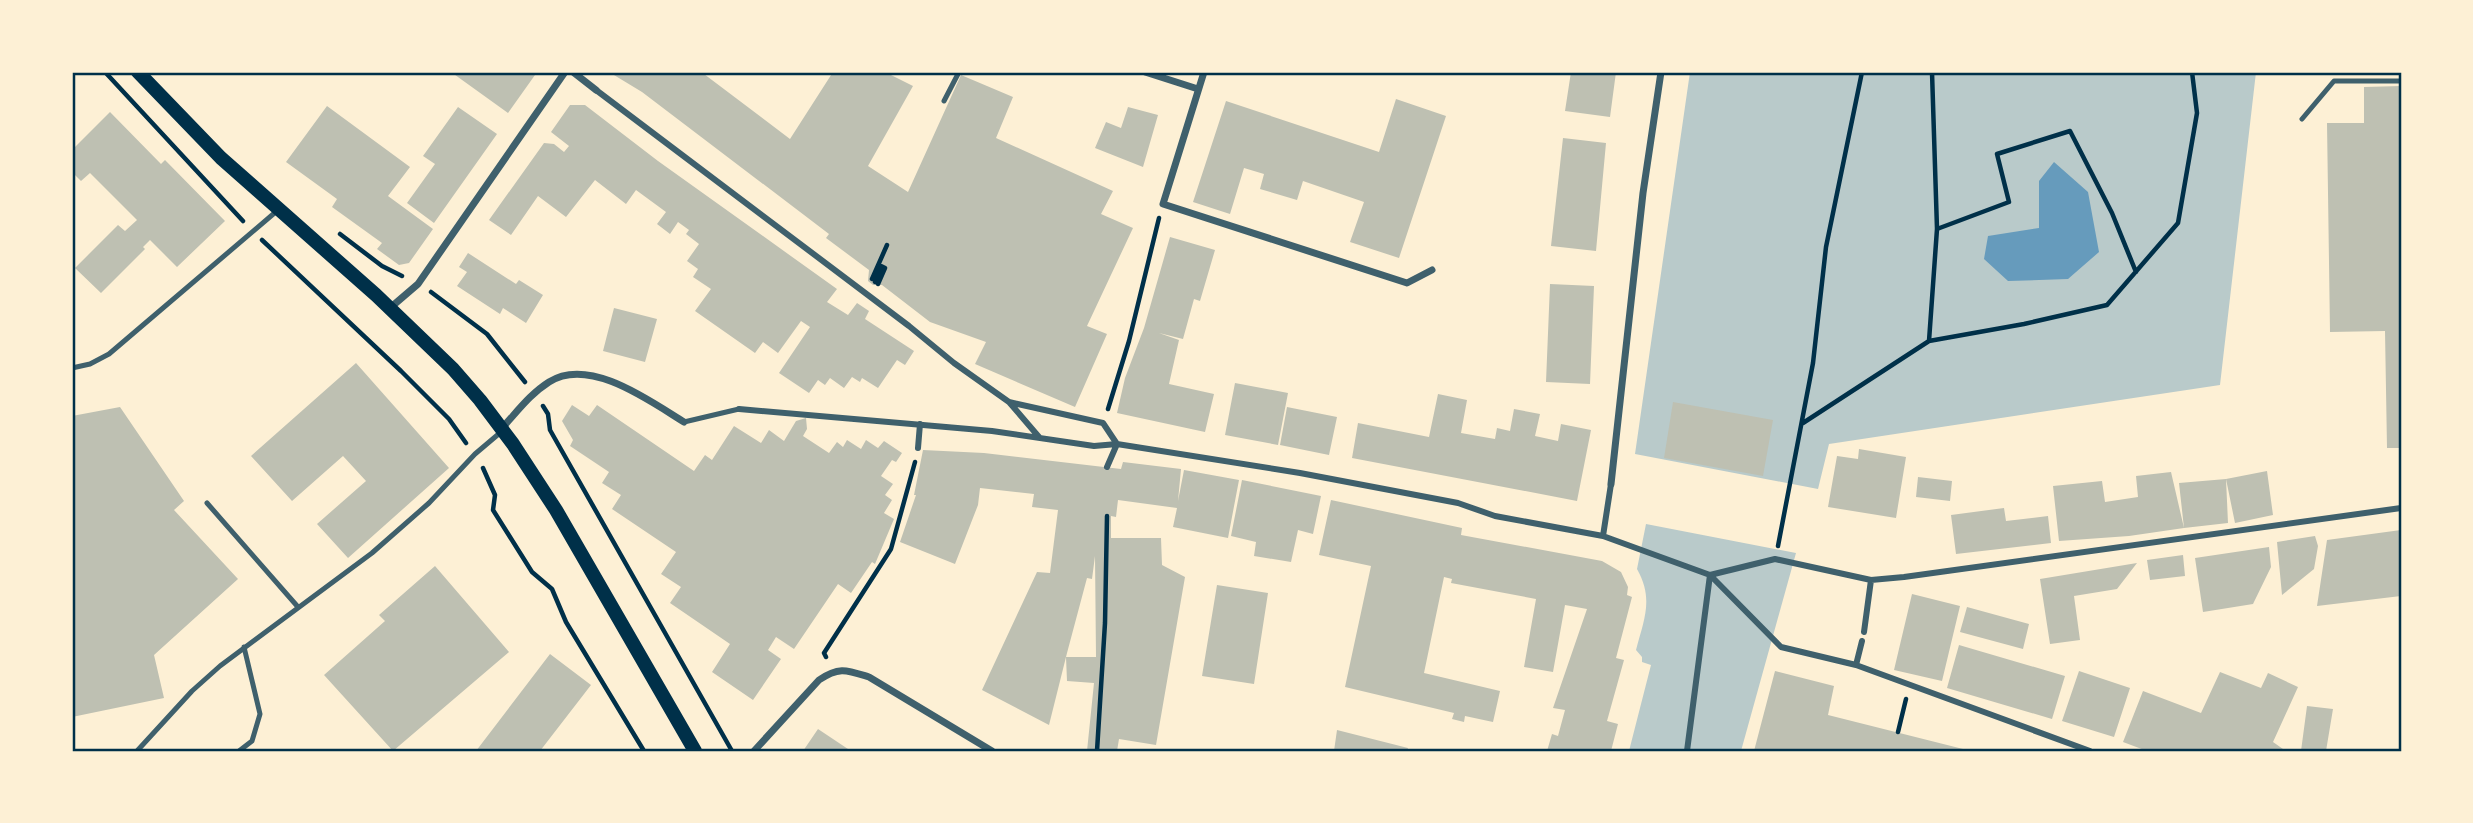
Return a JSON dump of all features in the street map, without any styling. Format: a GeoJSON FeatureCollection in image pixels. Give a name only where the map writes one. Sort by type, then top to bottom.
{"type":"FeatureCollection","features":[{"type":"Feature","properties":{"kind":"main road"},"geometry":{"type":"LineString","coordinates":[[138,72],[221,158],[280,208],[453,369],[503,429],[556,510],[695,751]]}},
{"type":"Feature","properties":{"kind":"street"},"geometry":{"type":"LineString","coordinates":[[389,309],[418,284],[565,72]]}},
{"type":"Feature","properties":{"kind":"street"},"geometry":{"type":"LineString","coordinates":[[573,72],[1009,402],[1039,438]]}},
{"type":"Feature","properties":{"kind":"street"},"geometry":{"type":"LineString","coordinates":[[1145,72],[1198,89]]}},
{"type":"Feature","properties":{"kind":"street"},"geometry":{"type":"LineString","coordinates":[[1204,72],[1163,204],[1407,283],[1432,271]]}},
{"type":"Feature","properties":{"kind":"street"},"geometry":{"type":"LineString","coordinates":[[1602,536],[1611,484],[1643,193],[1661,72]]}},
{"type":"Feature","properties":{"kind":"street"},"geometry":{"type":"LineString","coordinates":[[503,429],[534,394],[551,381],[576,374],[625,386],[684,422]]}},
{"type":"Feature","properties":{"kind":"street"},"geometry":{"type":"LineString","coordinates":[[1009,402],[1103,423],[1117,444]]}},
{"type":"Feature","properties":{"kind":"street"},"geometry":{"type":"LineString","coordinates":[[738,409],[920,424],[1094,446],[1117,444],[1366,485],[1458,503],[1495,516],[1602,536],[1710,575],[1781,647],[1856,664],[2090,751]]}},
{"type":"Feature","properties":{"kind":"street"},"geometry":{"type":"LineString","coordinates":[[918,449],[920,424]]}},
{"type":"Feature","properties":{"kind":"street"},"geometry":{"type":"LineString","coordinates":[[1107,467],[1117,444]]}},
{"type":"Feature","properties":{"kind":"street"},"geometry":{"type":"LineString","coordinates":[[1710,575],[1774,559],[1871,580],[2401,508]]}},
{"type":"Feature","properties":{"kind":"street"},"geometry":{"type":"LineString","coordinates":[[1687,751],[1710,575]]}},
{"type":"Feature","properties":{"kind":"street"},"geometry":{"type":"LineString","coordinates":[[1864,632],[1871,580]]}},
{"type":"Feature","properties":{"kind":"street"},"geometry":{"type":"LineString","coordinates":[[1856,664],[1862,641]]}},
{"type":"Feature","properties":{"kind":"street"},"geometry":{"type":"LineString","coordinates":[[754,751],[820,680],[833,671],[848,670],[869,677],[992,751]]}},
{"type":"Feature","properties":{"kind":"lane"},"geometry":{"type":"LineString","coordinates":[[944,101],[958,72]]}},
{"type":"Feature","properties":{"kind":"lane"},"geometry":{"type":"LineString","coordinates":[[2302,119],[2334,81],[2401,81]]}},
{"type":"Feature","properties":{"kind":"lane"},"geometry":{"type":"LineString","coordinates":[[72,368],[90,364],[109,354],[280,208]]}},
{"type":"Feature","properties":{"kind":"lane"},"geometry":{"type":"LineString","coordinates":[[684,422],[738,409]]}},
{"type":"Feature","properties":{"kind":"lane"},"geometry":{"type":"LineString","coordinates":[[136,751],[192,691],[244,647],[380,546],[503,429]]}},
{"type":"Feature","properties":{"kind":"lane"},"geometry":{"type":"LineString","coordinates":[[207,503],[298,607]]}},
{"type":"Feature","properties":{"kind":"lane"},"geometry":{"type":"LineString","coordinates":[[239,751],[252,741],[260,714],[244,647]]}},
{"type":"Feature","properties":{"kind":"path"},"geometry":{"type":"LineString","coordinates":[[105,72],[253,232],[401,370],[449,419],[475,454],[495,495],[493,510],[532,572],[551,589],[566,622],[644,751]]}},
{"type":"Feature","properties":{"kind":"path"},"geometry":{"type":"LineString","coordinates":[[1774,559],[1813,363],[1826,247],[1862,72]]}},
{"type":"Feature","properties":{"kind":"path"},"geometry":{"type":"LineString","coordinates":[[1929,341],[1937,229],[1932,72]]}},
{"type":"Feature","properties":{"kind":"path"},"geometry":{"type":"LineString","coordinates":[[1802,422],[1929,341],[2024,324],[2107,305],[2178,223],[2197,113],[2192,72]]}},
{"type":"Feature","properties":{"kind":"path"},"geometry":{"type":"LineString","coordinates":[[1937,229],[2009,202],[1997,154],[2070,131],[2112,213],[2136,272]]}},
{"type":"Feature","properties":{"kind":"path"},"geometry":{"type":"LineString","coordinates":[[1103,423],[1129,341],[1163,204]]}},
{"type":"Feature","properties":{"kind":"path"},"geometry":{"type":"LineString","coordinates":[[873,285],[877,276],[881,266],[885,268],[878,284],[872,280],[887,244]]}},
{"type":"Feature","properties":{"kind":"path"},"geometry":{"type":"LineString","coordinates":[[833,671],[824,653],[891,548],[918,449]]}},
{"type":"Feature","properties":{"kind":"path"},"geometry":{"type":"LineString","coordinates":[[1097,751],[1105,623],[1107,516]]}},
{"type":"Feature","properties":{"kind":"path"},"geometry":{"type":"LineString","coordinates":[[1898,732],[1910,684]]}},
{"type":"Feature","properties":{"kind":"shaded area"},"geometry":{"type":"Polygon","coordinates":[[[1690,72],[2256,72],[2220,385],[1829,444],[1818,489],[1635,454],[1690,72]]]}},
{"type":"Feature","properties":{"kind":"shaded area"},"geometry":{"type":"Polygon","coordinates":[[[1646,524],[1796,553],[1741,751],[1629,751],[1651,665],[1642,662],[1642,657],[1636,650],[1646,609],[1645,590],[1637,569],[1646,524]]]}},
{"type":"Feature","properties":{"kind":"water"},"geometry":{"type":"Polygon","coordinates":[[[2054,162],[2088,192],[2099,252],[2068,279],[2008,281],[1984,259],[1988,236],[2039,228],[2039,181],[2054,162]]]}},
{"type":"Feature","properties":{"kind":"building"},"geometry":{"type":"Polygon","coordinates":[[[451,72],[530,72],[535,75],[508,113],[451,72]]]}},
{"type":"Feature","properties":{"kind":"building"},"geometry":{"type":"Polygon","coordinates":[[[609,72],[706,72],[704,74],[790,139],[833,72],[890,72],[889,74],[913,86],[868,166],[908,192],[961,75],[1013,97],[996,138],[1113,191],[1101,214],[1133,228],[1087,326],[1107,334],[1075,407],[975,364],[986,342],[930,322],[882,285],[873,285],[868,281],[869,270],[826,238],[829,234],[642,92],[609,72]]]}},
{"type":"Feature","properties":{"kind":"building"},"geometry":{"type":"Polygon","coordinates":[[[1571,72],[1616,72],[1610,117],[1565,111],[1571,72]]]}},
{"type":"Feature","properties":{"kind":"building"},"geometry":{"type":"Polygon","coordinates":[[[2401,86],[2401,448],[2387,448],[2385,331],[2330,332],[2327,123],[2364,123],[2364,87],[2401,86]]]}},
{"type":"Feature","properties":{"kind":"building"},"geometry":{"type":"Polygon","coordinates":[[[1396,99],[1446,116],[1399,258],[1350,242],[1364,202],[1303,181],[1297,200],[1260,189],[1264,174],[1244,168],[1230,214],[1193,202],[1226,101],[1379,152],[1396,99]]]}},
{"type":"Feature","properties":{"kind":"building"},"geometry":{"type":"Polygon","coordinates":[[[570,105],[585,105],[658,161],[837,289],[827,302],[848,315],[857,303],[869,311],[865,319],[914,351],[905,365],[897,360],[878,388],[862,378],[860,382],[852,377],[844,388],[830,378],[825,385],[818,380],[809,393],[779,373],[810,327],[801,321],[778,353],[763,342],[755,353],[695,311],[711,289],[693,277],[698,269],[687,261],[699,244],[686,234],[689,230],[678,222],[670,234],[657,224],[666,212],[636,190],[626,204],[595,180],[566,217],[538,196],[511,235],[489,220],[544,143],[554,144],[564,152],[569,146],[551,132],[570,105]]]}},
{"type":"Feature","properties":{"kind":"building"},"geometry":{"type":"Polygon","coordinates":[[[327,106],[410,167],[388,196],[433,229],[409,263],[399,265],[377,249],[382,243],[332,207],[337,199],[286,162],[327,106]]]}},
{"type":"Feature","properties":{"kind":"building"},"geometry":{"type":"Polygon","coordinates":[[[458,107],[497,134],[434,223],[407,203],[435,164],[423,156],[458,107]]]}},
{"type":"Feature","properties":{"kind":"building"},"geometry":{"type":"Polygon","coordinates":[[[1128,107],[1158,115],[1143,167],[1095,148],[1106,122],[1121,128],[1128,107]]]}},
{"type":"Feature","properties":{"kind":"building"},"geometry":{"type":"Polygon","coordinates":[[[110,112],[161,164],[165,160],[225,221],[177,267],[150,240],[143,247],[145,249],[101,293],[75,268],[118,225],[125,231],[137,220],[90,173],[81,181],[72,172],[72,150],[110,112]]]}},
{"type":"Feature","properties":{"kind":"building"},"geometry":{"type":"Polygon","coordinates":[[[1563,138],[1606,143],[1596,251],[1551,246],[1563,138]]]}},
{"type":"Feature","properties":{"kind":"building"},"geometry":{"type":"Polygon","coordinates":[[[1170,237],[1215,250],[1200,301],[1194,299],[1183,339],[1159,333],[1179,340],[1169,384],[1214,394],[1205,432],[1117,413],[1125,378],[1144,328],[1170,237]]]}},
{"type":"Feature","properties":{"kind":"building"},"geometry":{"type":"Polygon","coordinates":[[[468,253],[516,284],[519,280],[543,295],[526,323],[503,308],[500,314],[457,286],[467,272],[459,267],[468,253]]]}},
{"type":"Feature","properties":{"kind":"building"},"geometry":{"type":"Polygon","coordinates":[[[1550,284],[1594,286],[1590,384],[1546,382],[1550,284]]]}},
{"type":"Feature","properties":{"kind":"building"},"geometry":{"type":"Polygon","coordinates":[[[614,308],[657,319],[645,362],[603,351],[614,308]]]}},
{"type":"Feature","properties":{"kind":"building"},"geometry":{"type":"Polygon","coordinates":[[[356,363],[449,468],[348,558],[317,524],[366,481],[343,456],[292,501],[251,456],[356,363]]]}},
{"type":"Feature","properties":{"kind":"building"},"geometry":{"type":"Polygon","coordinates":[[[1235,383],[1288,393],[1278,445],[1225,435],[1235,383]]]}},
{"type":"Feature","properties":{"kind":"building"},"geometry":{"type":"Polygon","coordinates":[[[1438,394],[1467,400],[1461,433],[1495,439],[1497,428],[1510,431],[1514,409],[1540,414],[1535,436],[1558,441],[1561,424],[1591,430],[1577,501],[1352,458],[1358,423],[1429,437],[1438,394]]]}},
{"type":"Feature","properties":{"kind":"building"},"geometry":{"type":"Polygon","coordinates":[[[1673,402],[1773,420],[1763,476],[1664,458],[1673,402]]]}},
{"type":"Feature","properties":{"kind":"building"},"geometry":{"type":"Polygon","coordinates":[[[572,405],[589,416],[597,405],[694,471],[705,455],[712,460],[734,426],[761,443],[769,430],[784,441],[796,421],[806,418],[807,429],[803,436],[829,453],[837,442],[843,447],[847,440],[861,449],[866,440],[878,448],[884,441],[902,453],[896,462],[892,460],[881,476],[893,484],[885,495],[892,500],[884,513],[894,519],[875,564],[872,562],[851,593],[838,584],[794,649],[776,637],[768,650],[781,659],[753,700],[712,672],[730,644],[670,603],[681,587],[661,574],[676,552],[612,509],[621,495],[602,483],[609,472],[570,446],[573,440],[562,421],[572,405]]]}},
{"type":"Feature","properties":{"kind":"building"},"geometry":{"type":"Polygon","coordinates":[[[120,407],[184,501],[174,510],[238,579],[154,655],[164,698],[72,717],[72,416],[120,407]]]}},
{"type":"Feature","properties":{"kind":"building"},"geometry":{"type":"Polygon","coordinates":[[[1287,407],[1337,417],[1329,455],[1280,445],[1287,407]]]}},
{"type":"Feature","properties":{"kind":"building"},"geometry":{"type":"Polygon","coordinates":[[[1859,449],[1906,457],[1896,518],[1828,507],[1837,456],[1858,459],[1859,449]]]}},
{"type":"Feature","properties":{"kind":"building"},"geometry":{"type":"Polygon","coordinates":[[[923,450],[984,453],[1121,469],[1123,462],[1181,469],[1178,501],[1184,470],[1239,480],[1228,538],[1173,527],[1177,508],[1118,500],[1116,517],[1111,516],[1111,538],[1161,538],[1162,565],[1185,577],[1156,745],[1119,739],[1117,751],[1087,751],[1094,683],[1067,681],[1066,657],[1049,725],[982,690],[1037,572],[1050,573],[1058,510],[1032,507],[1034,494],[980,488],[978,505],[955,564],[900,542],[914,495],[923,450]],[[1095,556],[1092,579],[1087,578],[1066,657],[1096,657],[1095,556]]]}},
{"type":"Feature","properties":{"kind":"building"},"geometry":{"type":"Polygon","coordinates":[[[2267,471],[2273,515],[2235,523],[2226,479],[2267,471]]]}},
{"type":"Feature","properties":{"kind":"building"},"geometry":{"type":"Polygon","coordinates":[[[2171,472],[2184,528],[2129,536],[2059,541],[2053,486],[2102,481],[2105,502],[2138,497],[2136,476],[2171,472]]]}},
{"type":"Feature","properties":{"kind":"building"},"geometry":{"type":"Polygon","coordinates":[[[1918,477],[1952,481],[1950,501],[1916,497],[1918,477]]]}},
{"type":"Feature","properties":{"kind":"building"},"geometry":{"type":"Polygon","coordinates":[[[2226,479],[2228,523],[2184,528],[2179,483],[2226,479]]]}},
{"type":"Feature","properties":{"kind":"building"},"geometry":{"type":"Polygon","coordinates":[[[1242,480],[1321,496],[1313,534],[1298,530],[1291,562],[1254,556],[1256,542],[1231,536],[1242,480]]]}},
{"type":"Feature","properties":{"kind":"building"},"geometry":{"type":"Polygon","coordinates":[[[1331,500],[1462,528],[1461,535],[1602,561],[1621,572],[1628,587],[1627,595],[1632,597],[1616,658],[1624,660],[1607,721],[1618,724],[1611,751],[1547,751],[1552,734],[1558,736],[1565,710],[1553,708],[1587,609],[1565,605],[1553,672],[1524,667],[1536,599],[1451,583],[1452,579],[1444,577],[1424,673],[1500,691],[1493,722],[1465,716],[1464,722],[1452,719],[1454,713],[1345,687],[1371,566],[1319,555],[1331,500]]]}},
{"type":"Feature","properties":{"kind":"building"},"geometry":{"type":"Polygon","coordinates":[[[2004,508],[2006,521],[2048,516],[2051,543],[1956,554],[1951,515],[2004,508]]]}},
{"type":"Feature","properties":{"kind":"building"},"geometry":{"type":"Polygon","coordinates":[[[2401,530],[2401,596],[2317,606],[2327,540],[2401,530]]]}},
{"type":"Feature","properties":{"kind":"building"},"geometry":{"type":"Polygon","coordinates":[[[2315,536],[2318,546],[2314,569],[2282,595],[2277,542],[2315,536]]]}},
{"type":"Feature","properties":{"kind":"building"},"geometry":{"type":"Polygon","coordinates":[[[2269,547],[2271,567],[2253,604],[2203,612],[2195,558],[2269,547]]]}},
{"type":"Feature","properties":{"kind":"building"},"geometry":{"type":"Polygon","coordinates":[[[2183,555],[2185,576],[2150,580],[2147,560],[2183,555]]]}},
{"type":"Feature","properties":{"kind":"building"},"geometry":{"type":"Polygon","coordinates":[[[2137,563],[2117,589],[2074,596],[2080,640],[2050,644],[2040,579],[2137,563]]]}},
{"type":"Feature","properties":{"kind":"building"},"geometry":{"type":"Polygon","coordinates":[[[435,566],[509,652],[393,751],[324,675],[385,621],[379,615],[435,566]]]}},
{"type":"Feature","properties":{"kind":"building"},"geometry":{"type":"Polygon","coordinates":[[[1217,585],[1268,593],[1254,684],[1202,676],[1217,585]]]}},
{"type":"Feature","properties":{"kind":"building"},"geometry":{"type":"Polygon","coordinates":[[[1912,594],[1960,606],[1942,681],[1894,670],[1912,594]]]}},
{"type":"Feature","properties":{"kind":"building"},"geometry":{"type":"Polygon","coordinates":[[[1967,607],[2029,624],[2023,649],[1960,632],[1967,607]]]}},
{"type":"Feature","properties":{"kind":"building"},"geometry":{"type":"Polygon","coordinates":[[[1959,645],[2065,676],[2052,719],[1947,688],[1959,645]]]}},
{"type":"Feature","properties":{"kind":"building"},"geometry":{"type":"Polygon","coordinates":[[[550,654],[591,685],[540,751],[476,751],[550,654]]]}},
{"type":"Feature","properties":{"kind":"building"},"geometry":{"type":"Polygon","coordinates":[[[1775,671],[1834,686],[1828,715],[1971,751],[1754,751],[1775,671]]]}},
{"type":"Feature","properties":{"kind":"building"},"geometry":{"type":"Polygon","coordinates":[[[2079,671],[2130,688],[2114,737],[2062,721],[2079,671]]]}},
{"type":"Feature","properties":{"kind":"building"},"geometry":{"type":"Polygon","coordinates":[[[2220,672],[2261,688],[2268,673],[2298,687],[2273,742],[2283,749],[2282,751],[2147,751],[2123,742],[2143,691],[2201,713],[2220,672]]]}},
{"type":"Feature","properties":{"kind":"building"},"geometry":{"type":"Polygon","coordinates":[[[2307,706],[2333,709],[2326,751],[2301,751],[2307,706]]]}},
{"type":"Feature","properties":{"kind":"building"},"geometry":{"type":"Polygon","coordinates":[[[818,729],[851,751],[803,751],[818,729]]]}},
{"type":"Feature","properties":{"kind":"building"},"geometry":{"type":"Polygon","coordinates":[[[1337,730],[1408,748],[1407,751],[1334,751],[1337,730]]]}}]}
